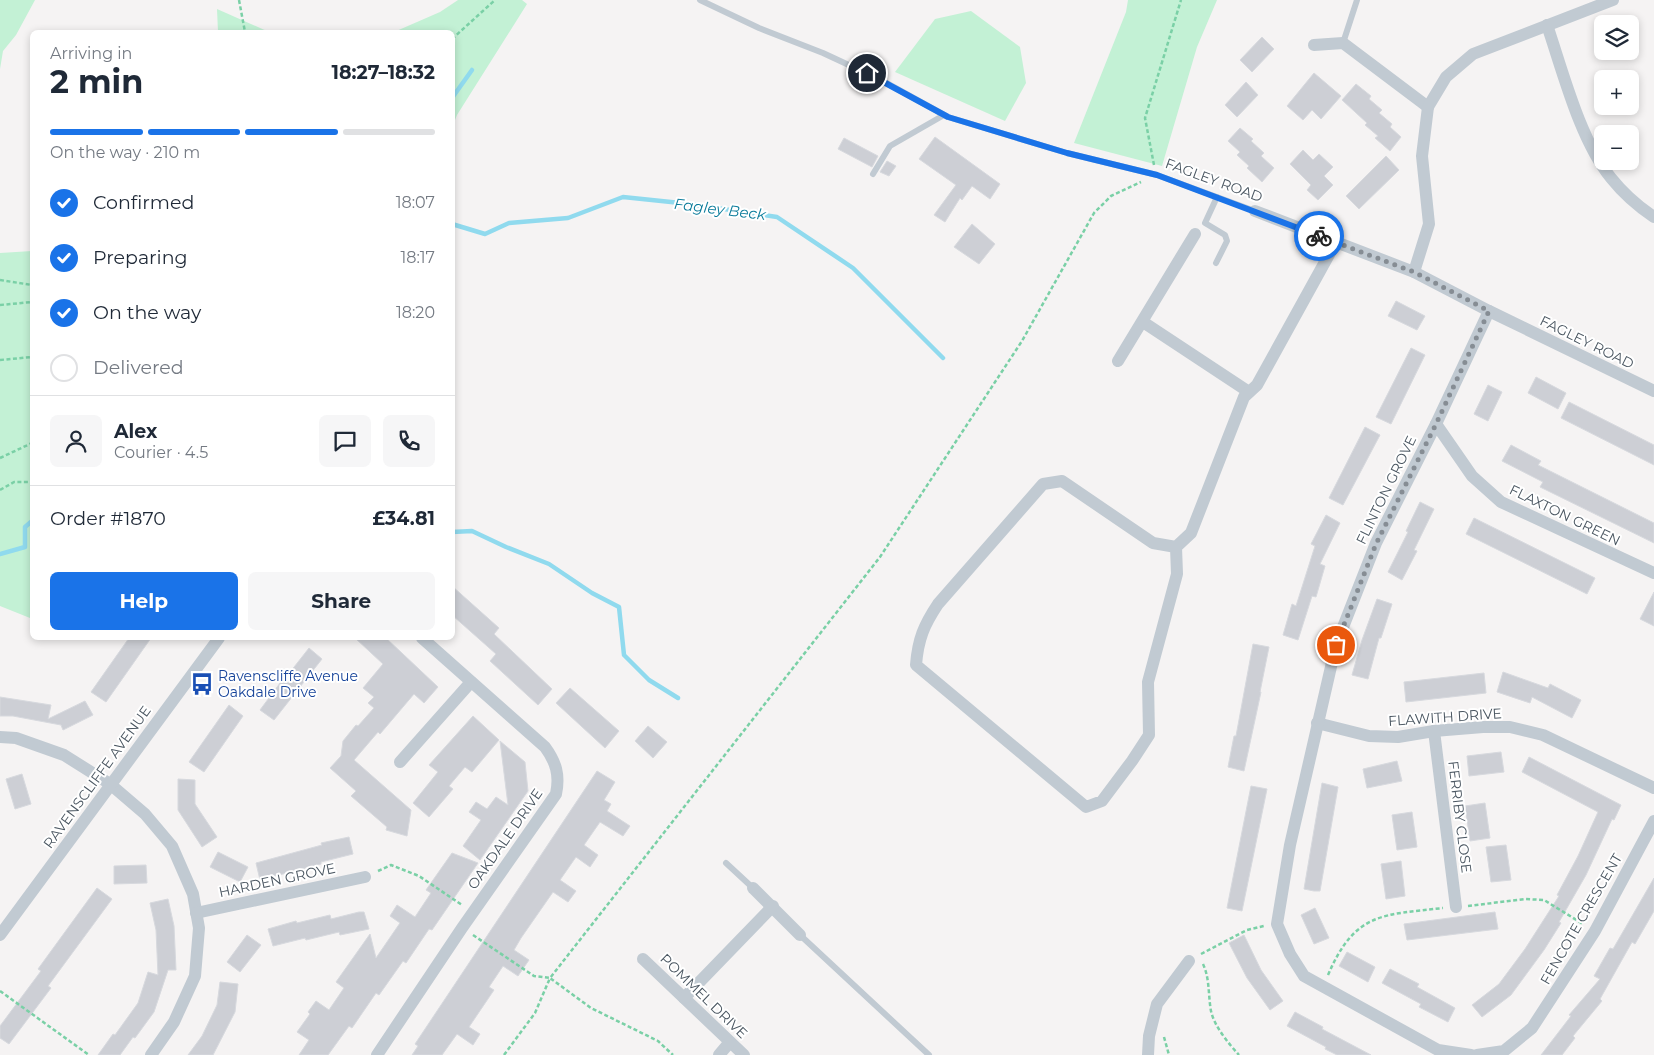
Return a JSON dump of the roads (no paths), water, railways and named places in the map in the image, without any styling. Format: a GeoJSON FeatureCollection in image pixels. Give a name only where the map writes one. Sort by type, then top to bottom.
{"type":"FeatureCollection","features":[{"type":"Feature","properties":{"kind":"street"},"geometry":{"type":"LineString","coordinates":[[1414,272],[1429,224],[1422,156],[1428,107],[1446,77],[1472,54],[1613,0]]}},
{"type":"Feature","properties":{"kind":"street"},"geometry":{"type":"LineString","coordinates":[[1547,26],[1577,112],[1596,155],[1611,178],[1628,196],[1654,218]]}},
{"type":"Feature","properties":{"kind":"street"},"geometry":{"type":"LineString","coordinates":[[1314,45],[1343,44],[1428,107]]}},
{"type":"Feature","properties":{"kind":"street","name":"FAGLEY ROAD"},"geometry":{"type":"LineString","coordinates":[[1255,211],[1414,272],[1489,311],[1654,391]]}},
{"type":"Feature","properties":{"kind":"street"},"geometry":{"type":"LineString","coordinates":[[1118,361],[1195,234]]}},
{"type":"Feature","properties":{"kind":"street"},"geometry":{"type":"LineString","coordinates":[[1176,547],[1154,542],[1062,482],[1043,484],[938,604],[925,623],[917,650],[916,665],[1086,807],[1102,801],[1149,735],[1148,682],[1177,574],[1176,547],[1191,533],[1244,397],[1256,385],[1336,242]]}},
{"type":"Feature","properties":{"kind":"street","name":"FLINTON GROVE"},"geometry":{"type":"LineString","coordinates":[[1471,1055],[1438,1050],[1304,976],[1290,954],[1277,924],[1290,845],[1316,723],[1336,645],[1376,544],[1436,424],[1489,311]]}},
{"type":"Feature","properties":{"kind":"street"},"geometry":{"type":"LineString","coordinates":[[1143,322],[1250,392]]}},
{"type":"Feature","properties":{"kind":"street","name":"FLAXTON GREEN"},"geometry":{"type":"LineString","coordinates":[[1436,424],[1472,476],[1502,502],[1654,574]]}},
{"type":"Feature","properties":{"kind":"street","name":"RAVENSCLIFFE AVENUE"},"geometry":{"type":"LineString","coordinates":[[0,935],[218,640]]}},
{"type":"Feature","properties":{"kind":"street","name":"OAKDALE DRIVE"},"geometry":{"type":"LineString","coordinates":[[377,1055],[467,932],[556,794],[558,784],[556,764],[545,747],[424,640]]}},
{"type":"Feature","properties":{"kind":"street"},"geometry":{"type":"LineString","coordinates":[[400,762],[471,682]]}},
{"type":"Feature","properties":{"kind":"street","name":"FLAWITH DRIVE"},"geometry":{"type":"LineString","coordinates":[[1316,723],[1369,736],[1398,737],[1434,731],[1483,727],[1510,728],[1543,734],[1654,788]]}},
{"type":"Feature","properties":{"kind":"street","name":"FERRIBY CLOSE"},"geometry":{"type":"LineString","coordinates":[[1434,731],[1456,907]]}},
{"type":"Feature","properties":{"kind":"street"},"geometry":{"type":"LineString","coordinates":[[0,737],[16,738],[64,755],[110,784],[144,814],[172,846],[193,894],[199,928],[195,976],[174,1022],[151,1055]]}},
{"type":"Feature","properties":{"kind":"street","name":"FENCOTE CRESCENT"},"geometry":{"type":"LineString","coordinates":[[1477,1055],[1505,1053],[1532,1028],[1595,931],[1654,821]]}},
{"type":"Feature","properties":{"kind":"street","name":"HARDEN GROVE"},"geometry":{"type":"LineString","coordinates":[[196,913],[365,877]]}},
{"type":"Feature","properties":{"kind":"street"},"geometry":{"type":"LineString","coordinates":[[753,888],[800,935]]}},
{"type":"Feature","properties":{"kind":"street"},"geometry":{"type":"LineString","coordinates":[[684,998],[773,906]]}},
{"type":"Feature","properties":{"kind":"street"},"geometry":{"type":"LineString","coordinates":[[1148,1055],[1156,1004],[1194,958]]}},
{"type":"Feature","properties":{"kind":"street","name":"POMMEL DRIVE"},"geometry":{"type":"LineString","coordinates":[[643,959],[744,1055]]}},
{"type":"Feature","properties":{"kind":"street"},"geometry":{"type":"LineString","coordinates":[[719,1055],[730,1042]]}},
{"type":"Feature","properties":{"kind":"lane","name":"FAGLEY ROAD"},"geometry":{"type":"LineString","coordinates":[[700,0],[759,28],[823,53],[882,80],[944,115],[1067,153],[1157,175],[1255,211]]}},
{"type":"Feature","properties":{"kind":"lane"},"geometry":{"type":"LineString","coordinates":[[1343,44],[1357,0]]}},
{"type":"Feature","properties":{"kind":"lane"},"geometry":{"type":"LineString","coordinates":[[873,174],[890,146],[944,115]]}},
{"type":"Feature","properties":{"kind":"lane"},"geometry":{"type":"LineString","coordinates":[[1216,263],[1226,241],[1224,235],[1205,223],[1217,197]]}},
{"type":"Feature","properties":{"kind":"lane"},"geometry":{"type":"LineString","coordinates":[[726,863],[753,888]]}},
{"type":"Feature","properties":{"kind":"lane"},"geometry":{"type":"LineString","coordinates":[[800,935],[929,1055]]}},
{"type":"Feature","properties":{"kind":"waterway","name":"Fagley Beck"},"geometry":{"type":"LineString","coordinates":[[455,94],[472,70]]}},
{"type":"Feature","properties":{"kind":"waterway","name":"Fagley Beck"},"geometry":{"type":"LineString","coordinates":[[455,225],[485,234],[509,223],[568,218],[623,197],[690,204],[777,217],[853,268],[943,358]]}},
{"type":"Feature","properties":{"kind":"waterway","name":"Fagley Beck"},"geometry":{"type":"LineString","coordinates":[[0,554],[25,547],[25,527],[30,523]]}},
{"type":"Feature","properties":{"kind":"waterway","name":"Fagley Beck"},"geometry":{"type":"LineString","coordinates":[[455,532],[472,531],[549,564],[592,593],[619,607],[624,655],[649,680],[678,698]]}},
{"type":"Feature","properties":{"kind":"place","name":"Ravenscliffe Avenue Oakdale Drive"},"geometry":{"type":"Point","coordinates":[202,684]}}]}
